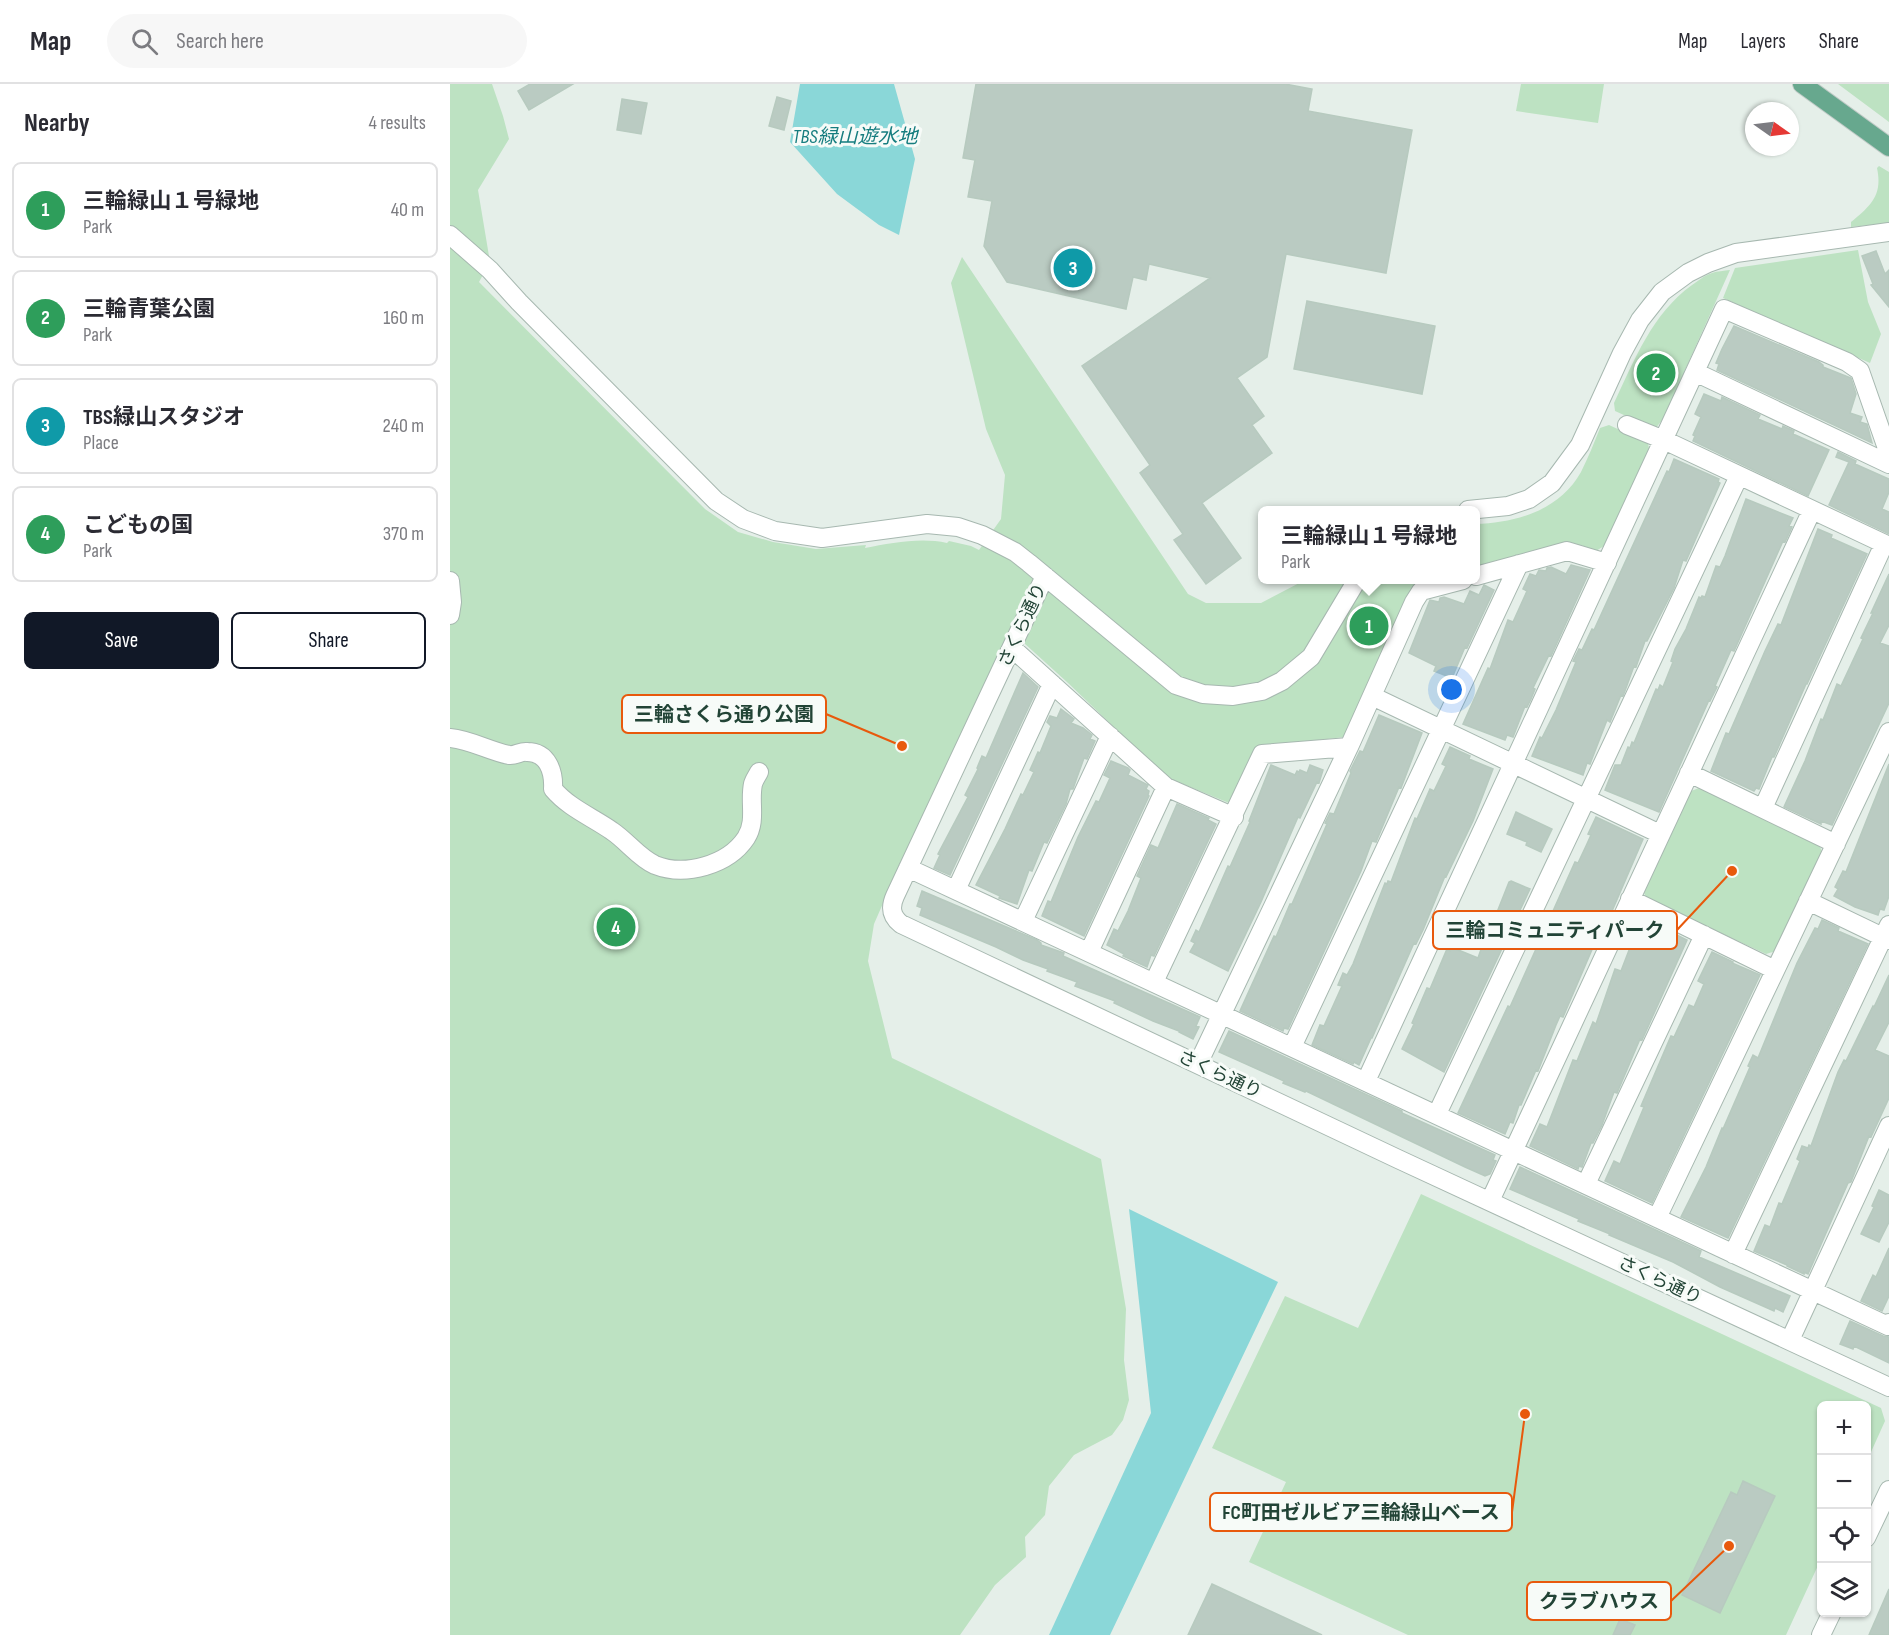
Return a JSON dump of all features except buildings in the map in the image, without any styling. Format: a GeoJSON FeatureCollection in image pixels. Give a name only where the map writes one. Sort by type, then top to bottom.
{"type":"FeatureCollection","features":[{"type":"Feature","properties":{"kind":"main road"},"geometry":{"type":"LineString","coordinates":[[1802,84],[1889,147]]}},
{"type":"Feature","properties":{"kind":"street"},"geometry":{"type":"LineString","coordinates":[[1480,509],[1508,506],[1529,499],[1552,483],[1580,445],[1622,353],[1640,320],[1662,292],[1688,273],[1736,253],[1889,232]]}},
{"type":"Feature","properties":{"kind":"street"},"geometry":{"type":"LineString","coordinates":[[450,235],[490,270],[716,501],[743,519],[775,531],[822,538],[927,524],[958,527],[982,535],[1015,552],[1176,685],[1203,694],[1233,696],[1262,691],[1282,681],[1311,657],[1355,584]]}},
{"type":"Feature","properties":{"kind":"street"},"geometry":{"type":"LineString","coordinates":[[1366,1081],[1724,309],[1860,370],[1889,454]]}},
{"type":"Feature","properties":{"kind":"street"},"geometry":{"type":"LineString","coordinates":[[1695,372],[1889,464]]}},
{"type":"Feature","properties":{"kind":"street"},"geometry":{"type":"LineString","coordinates":[[1627,425],[1664,440],[1887,545],[1763,808]]}},
{"type":"Feature","properties":{"kind":"street"},"geometry":{"type":"LineString","coordinates":[[1437,1114],[1739,476]]}},
{"type":"Feature","properties":{"kind":"street"},"geometry":{"type":"LineString","coordinates":[[1490,1201],[1812,510]]}},
{"type":"Feature","properties":{"kind":"street"},"geometry":{"type":"LineString","coordinates":[[1480,575],[1567,551],[1607,563]]}},
{"type":"Feature","properties":{"kind":"street"},"geometry":{"type":"LineString","coordinates":[[1292,1047],[1519,564]]}},
{"type":"Feature","properties":{"kind":"street","name":"さくら通り"},"geometry":{"type":"LineString","coordinates":[[1045,576],[892,903],[895,919],[901,924],[1198,1064],[1889,1387]]}},
{"type":"Feature","properties":{"kind":"street"},"geometry":{"type":"LineString","coordinates":[[450,581],[452,602],[450,615]]}},
{"type":"Feature","properties":{"kind":"street"},"geometry":{"type":"LineString","coordinates":[[1198,1064],[1349,747],[1414,602],[1421,591],[1446,584]]}},
{"type":"Feature","properties":{"kind":"street"},"geometry":{"type":"LineString","coordinates":[[1012,648],[1166,787],[1234,817]]}},
{"type":"Feature","properties":{"kind":"street"},"geometry":{"type":"LineString","coordinates":[[956,890],[1052,684]]}},
{"type":"Feature","properties":{"kind":"street"},"geometry":{"type":"LineString","coordinates":[[1372,696],[1660,834]]}},
{"type":"Feature","properties":{"kind":"street"},"geometry":{"type":"LineString","coordinates":[[1657,1218],[1889,732]]}},
{"type":"Feature","properties":{"kind":"street"},"geometry":{"type":"LineString","coordinates":[[1023,921],[1110,736]]}},
{"type":"Feature","properties":{"kind":"street"},"geometry":{"type":"LineString","coordinates":[[450,738],[461,739],[512,756],[529,751],[543,756],[554,779],[553,789],[562,800],[613,832],[655,865],[678,870],[697,868],[723,859],[746,837],[752,822],[753,782],[759,772]]}},
{"type":"Feature","properties":{"kind":"street"},"geometry":{"type":"LineString","coordinates":[[1154,982],[1263,754],[1349,747]]}},
{"type":"Feature","properties":{"kind":"street"},"geometry":{"type":"LineString","coordinates":[[1689,773],[1836,844]]}},
{"type":"Feature","properties":{"kind":"street"},"geometry":{"type":"LineString","coordinates":[[1089,952],[1166,787]]}},
{"type":"Feature","properties":{"kind":"street"},"geometry":{"type":"LineString","coordinates":[[908,868],[1888,1326],[1889,1323]]}},
{"type":"Feature","properties":{"kind":"street"},"geometry":{"type":"LineString","coordinates":[[1630,899],[1775,970]]}},
{"type":"Feature","properties":{"kind":"street"},"geometry":{"type":"LineString","coordinates":[[1733,1254],[1887,934],[1808,901]]}},
{"type":"Feature","properties":{"kind":"street"},"geometry":{"type":"LineString","coordinates":[[1586,1184],[1704,935]]}},
{"type":"Feature","properties":{"kind":"street"},"geometry":{"type":"LineString","coordinates":[[1790,1340],[1889,1126]]}},
{"type":"Feature","properties":{"kind":"street"},"geometry":{"type":"LineString","coordinates":[[1871,1528],[1889,1490]]}},
{"type":"Feature","properties":{"kind":"street"},"geometry":{"type":"LineString","coordinates":[[1821,1635],[1830,1617]]}},
{"type":"Feature","properties":{"kind":"green space"},"geometry":{"type":"Polygon","coordinates":[[[450,84],[492,84],[509,139],[478,190],[490,262],[479,282],[705,509],[738,532],[773,542],[816,549],[866,545],[865,548],[906,541],[947,543],[949,541],[979,550],[1001,519],[1005,475],[986,429],[951,283],[962,257],[1188,594],[1206,603],[1261,603],[1297,584],[1432,584],[1378,671],[1344,737],[1259,747],[1229,803],[1166,777],[1012,632],[891,885],[874,924],[868,961],[892,1058],[1101,1159],[1126,1309],[1124,1360],[1129,1400],[1123,1420],[1112,1435],[1074,1455],[1049,1486],[1045,1515],[1025,1537],[1026,1557],[995,1585],[960,1635],[450,1635],[450,84]]]}},
{"type":"Feature","properties":{"kind":"green space"},"geometry":{"type":"Polygon","coordinates":[[[1521,84],[1604,84],[1598,123],[1516,111],[1521,84]]]}},
{"type":"Feature","properties":{"kind":"green space"},"geometry":{"type":"Polygon","coordinates":[[[1838,84],[1889,84],[1889,122],[1885,119],[1838,84]]]}},
{"type":"Feature","properties":{"kind":"green space"},"geometry":{"type":"Polygon","coordinates":[[[1879,166],[1889,172],[1889,223],[1851,227],[1851,222],[1873,200],[1878,186],[1877,168],[1879,166]]]}},
{"type":"Feature","properties":{"kind":"green space"},"geometry":{"type":"Polygon","coordinates":[[[1858,250],[1868,302],[1881,334],[1870,363],[1723,298],[1735,268],[1858,250]]]}},
{"type":"Feature","properties":{"kind":"green space"},"geometry":{"type":"Polygon","coordinates":[[[1730,270],[1663,419],[1655,429],[1615,411],[1614,403],[1637,354],[1666,309],[1704,277],[1714,272],[1730,270]]]}},
{"type":"Feature","properties":{"kind":"green space"},"geometry":{"type":"Polygon","coordinates":[[[1609,425],[1648,443],[1650,455],[1604,546],[1596,551],[1581,545],[1543,549],[1480,565],[1480,524],[1506,521],[1536,512],[1561,496],[1581,472],[1600,428],[1609,425]]]}},
{"type":"Feature","properties":{"kind":"green space"},"geometry":{"type":"Polygon","coordinates":[[[1699,788],[1819,844],[1822,852],[1776,951],[1766,954],[1647,899],[1643,891],[1691,791],[1699,788]]]}},
{"type":"Feature","properties":{"kind":"green space"},"geometry":{"type":"Polygon","coordinates":[[[1421,1194],[1866,1401],[1817,1401],[1817,1568],[1786,1635],[1408,1635],[1249,1562],[1286,1482],[1212,1448],[1285,1296],[1358,1328],[1421,1194]]]}},
{"type":"Feature","properties":{"kind":"green space"},"geometry":{"type":"Polygon","coordinates":[[[1871,1403],[1881,1408],[1885,1421],[1871,1452],[1871,1403]]]}},
{"type":"Feature","properties":{"kind":"water","name":"TBS緑山遊水地"},"geometry":{"type":"Polygon","coordinates":[[[800,84],[894,84],[915,159],[899,235],[879,225],[837,194],[790,142],[800,84]]]}},
{"type":"Feature","properties":{"kind":"water"},"geometry":{"type":"Polygon","coordinates":[[[1129,1209],[1278,1282],[1110,1635],[1049,1635],[1151,1413],[1129,1209]]]}},
{"type":"Feature","properties":{"kind":"place","name":"TBS緑山スタジオ"},"geometry":{"type":"Point","coordinates":[1073,268]}},
{"type":"Feature","properties":{"kind":"place","name":"三輪青葉公園"},"geometry":{"type":"Point","coordinates":[1656,373]}},
{"type":"Feature","properties":{"kind":"place","name":"三輪緑山１号緑地"},"geometry":{"type":"Point","coordinates":[1369,626]}},
{"type":"Feature","properties":{"kind":"place","name":"三輪さくら通り公園"},"geometry":{"type":"Point","coordinates":[902,746]}},
{"type":"Feature","properties":{"kind":"place","name":"三輪コミュニティパーク"},"geometry":{"type":"Point","coordinates":[1732,871]}},
{"type":"Feature","properties":{"kind":"place","name":"こどもの国"},"geometry":{"type":"Point","coordinates":[616,927]}},
{"type":"Feature","properties":{"kind":"place","name":"FC町田ゼルビア三輪緑山ベース"},"geometry":{"type":"Point","coordinates":[1525,1414]}},
{"type":"Feature","properties":{"kind":"place","name":"クラブハウス"},"geometry":{"type":"Point","coordinates":[1729,1546]}}]}
